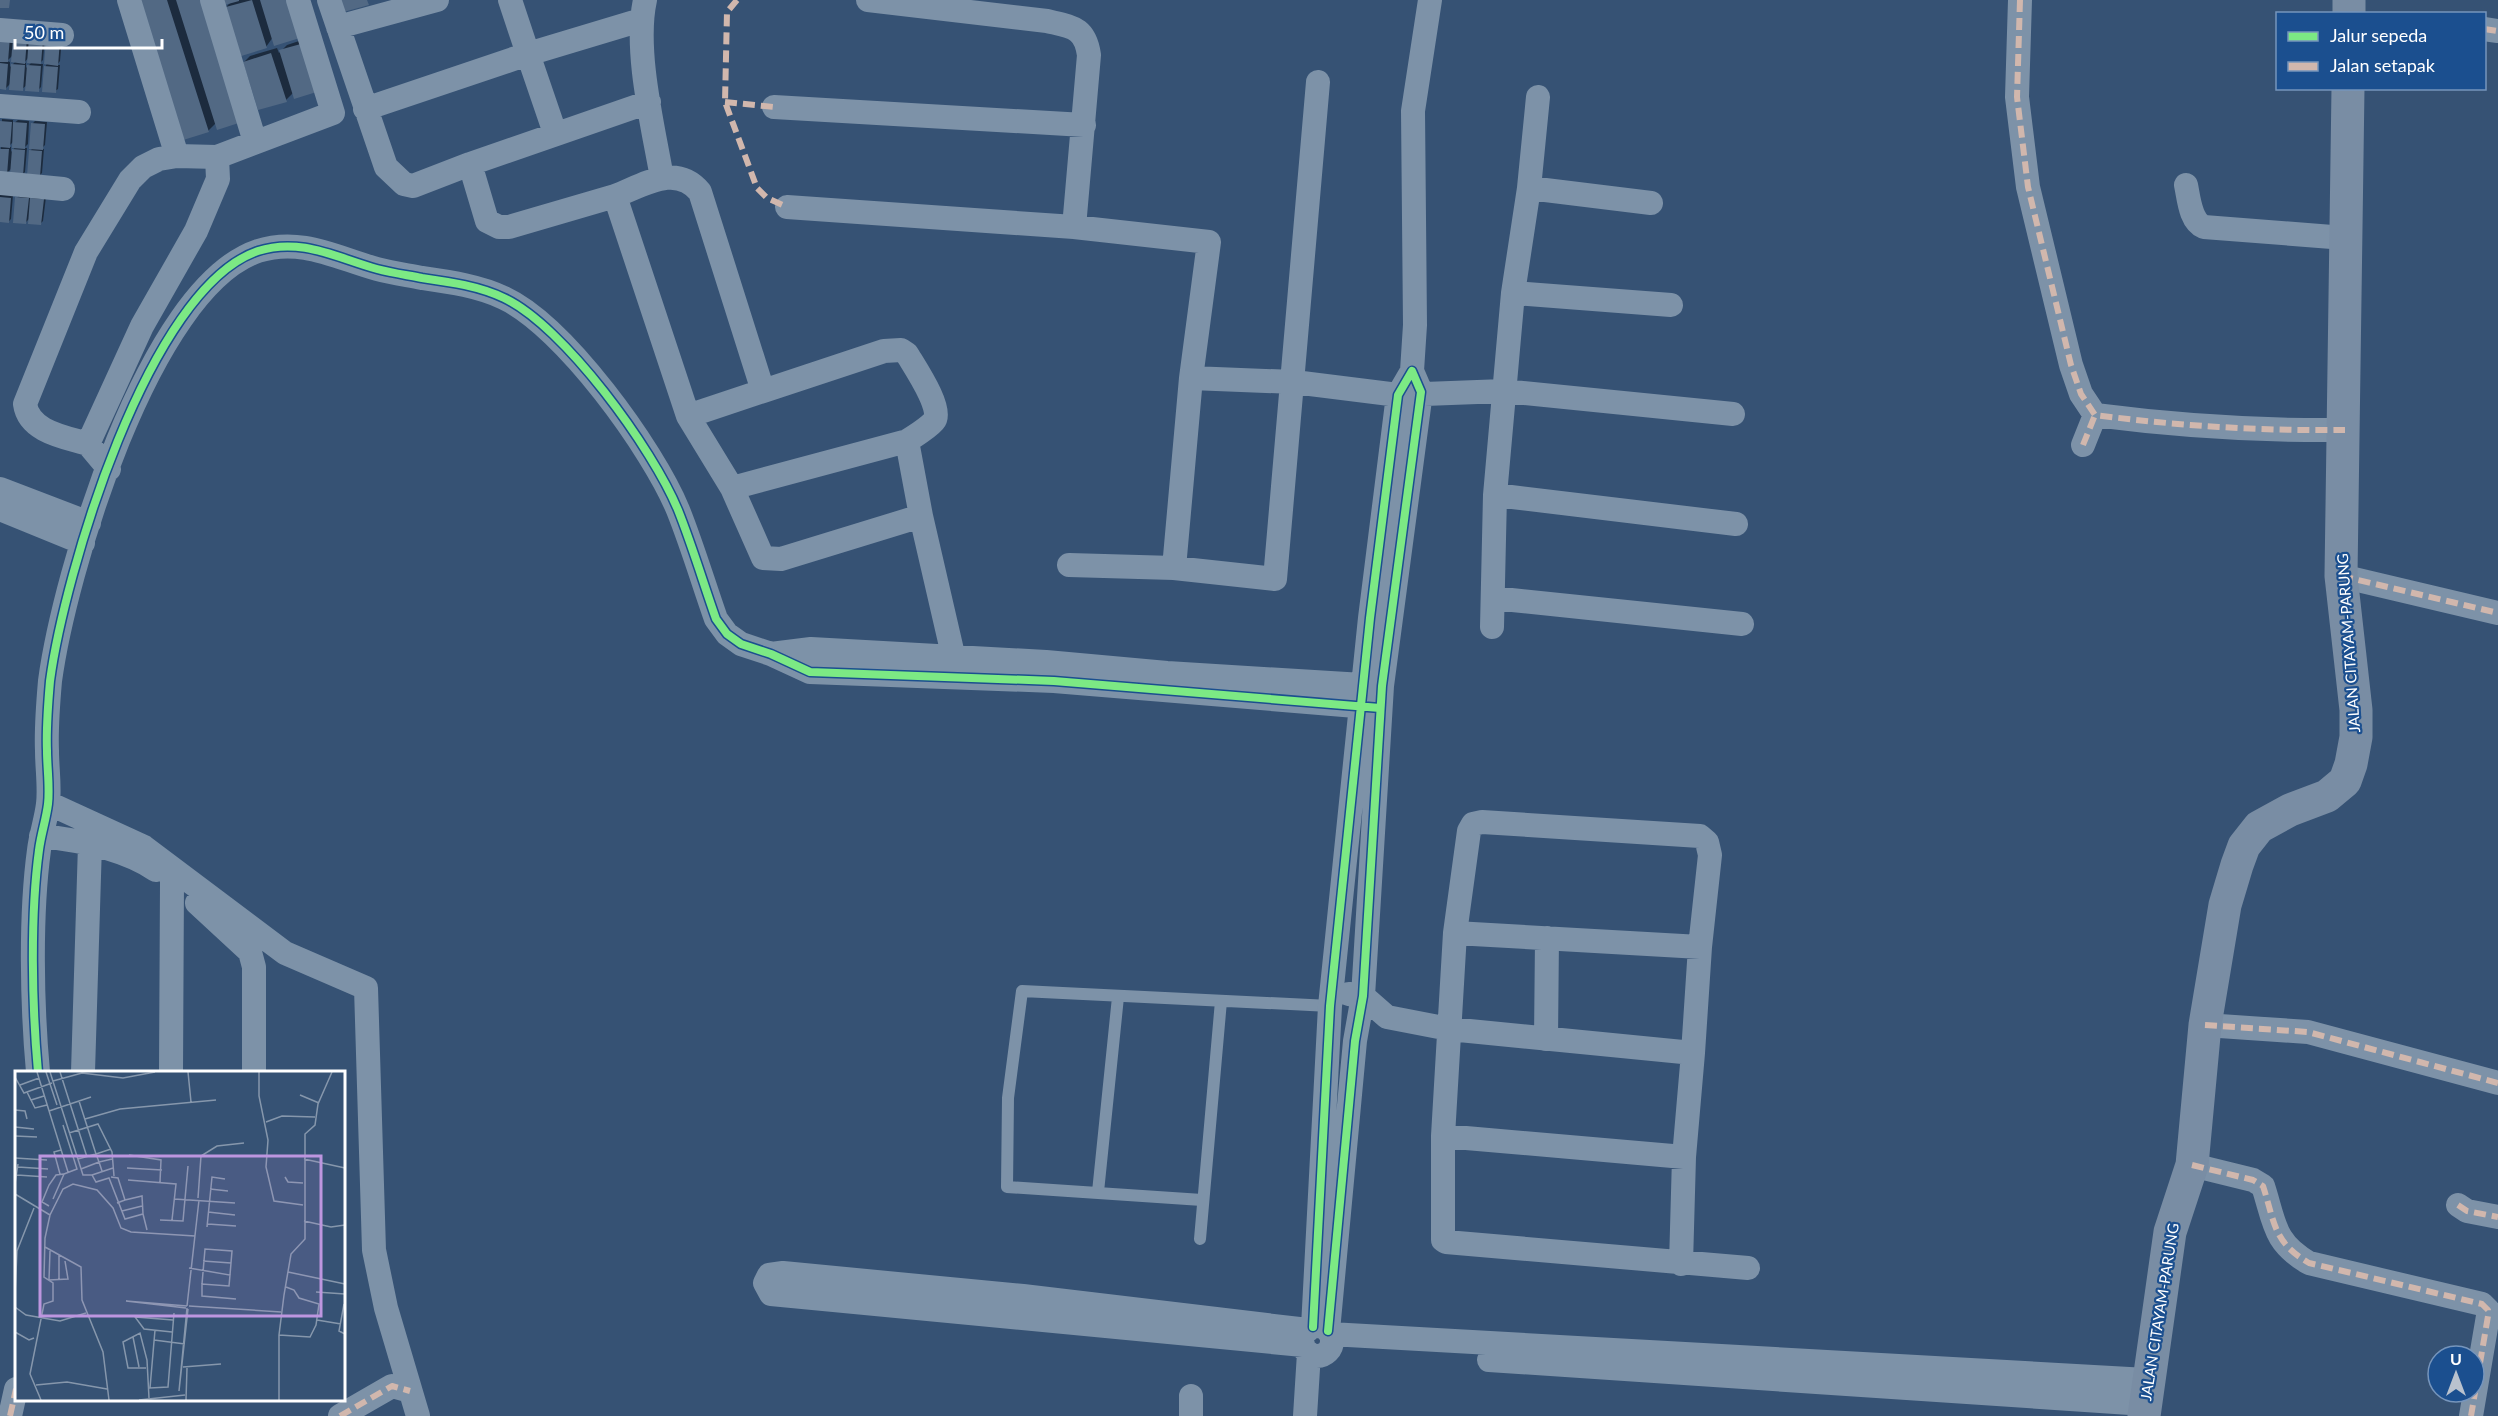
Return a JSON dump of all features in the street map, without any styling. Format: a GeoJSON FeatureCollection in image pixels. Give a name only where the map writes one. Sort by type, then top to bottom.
{"type":"FeatureCollection","features":[{"type":"Feature","properties":{"kind":"main road","name":"JALAN CITAYAM-PARUNG"},"geometry":{"type":"LineString","coordinates":[[2145,1400],[2170,1232],[2192,1165],[2205,1026],[2225,905],[2244,846],[2259,827],[2290,810],[2327,796],[2345,781],[2356,737],[2356,710],[2341,576],[2345,430],[2348,90]]}},
{"type":"Feature","properties":{"kind":"street"},"geometry":{"type":"LineString","coordinates":[[129,0],[177,156]]}},
{"type":"Feature","properties":{"kind":"street"},"geometry":{"type":"LineString","coordinates":[[212,0],[255,142]]}},
{"type":"Feature","properties":{"kind":"street"},"geometry":{"type":"LineString","coordinates":[[109,470],[88,444],[35,424],[26,412],[27,394],[86,252],[130,180],[143,167],[159,159],[177,156],[217,157],[333,113],[298,0]]}},
{"type":"Feature","properties":{"kind":"street"},"geometry":{"type":"LineString","coordinates":[[329,0],[364,109],[386,167],[405,184],[413,186],[555,133],[649,102]]}},
{"type":"Feature","properties":{"kind":"street"},"geometry":{"type":"LineString","coordinates":[[510,0],[555,133]]}},
{"type":"Feature","properties":{"kind":"street"},"geometry":{"type":"LineString","coordinates":[[868,0],[1047,21],[1081,32],[1087,41],[1089,55],[1074,227]]}},
{"type":"Feature","properties":{"kind":"street"},"geometry":{"type":"LineString","coordinates":[[1319,1416],[1318,1340],[1331,999],[1372,696],[1410,386],[1415,326],[1413,111],[1430,0]]}},
{"type":"Feature","properties":{"kind":"street"},"geometry":{"type":"LineString","coordinates":[[2020,0],[2017,97],[2028,187],[2071,365],[2081,394],[2095,415],[2163,424],[2260,431],[2345,430]]}},
{"type":"Feature","properties":{"kind":"street"},"geometry":{"type":"LineString","coordinates":[[338,27],[426,2]]}},
{"type":"Feature","properties":{"kind":"street"},"geometry":{"type":"LineString","coordinates":[[364,109],[528,54],[643,10],[649,102],[662,178]]}},
{"type":"Feature","properties":{"kind":"street"},"geometry":{"type":"LineString","coordinates":[[0,30],[62,35]]}},
{"type":"Feature","properties":{"kind":"street"},"geometry":{"type":"LineString","coordinates":[[1069,565],[1174,568],[1275,579],[1294,382],[1318,82]]}},
{"type":"Feature","properties":{"kind":"street"},"geometry":{"type":"LineString","coordinates":[[1492,627],[1495,495],[1504,391],[1513,293],[1529,188],[1538,97]]}},
{"type":"Feature","properties":{"kind":"street"},"geometry":{"type":"LineString","coordinates":[[0,106],[79,112]]}},
{"type":"Feature","properties":{"kind":"street"},"geometry":{"type":"LineString","coordinates":[[774,107],[1084,125]]}},
{"type":"Feature","properties":{"kind":"street"},"geometry":{"type":"LineString","coordinates":[[88,444],[142,326],[196,231],[218,179],[217,157]]}},
{"type":"Feature","properties":{"kind":"street"},"geometry":{"type":"LineString","coordinates":[[470,164],[487,221],[499,227],[521,225],[615,196],[662,178],[679,177],[691,181],[700,192],[763,391]]}},
{"type":"Feature","properties":{"kind":"street"},"geometry":{"type":"LineString","coordinates":[[0,183],[63,189]]}},
{"type":"Feature","properties":{"kind":"street"},"geometry":{"type":"LineString","coordinates":[[2186,185],[2194,217],[2198,224],[2204,227],[2345,238]]}},
{"type":"Feature","properties":{"kind":"street"},"geometry":{"type":"LineString","coordinates":[[1529,188],[1652,203]]}},
{"type":"Feature","properties":{"kind":"street"},"geometry":{"type":"LineString","coordinates":[[615,196],[688,416],[732,488],[763,558],[781,559],[921,516]]}},
{"type":"Feature","properties":{"kind":"street"},"geometry":{"type":"LineString","coordinates":[[787,207],[1074,227],[1209,242],[1191,378],[1174,568]]}},
{"type":"Feature","properties":{"kind":"street"},"geometry":{"type":"LineString","coordinates":[[38,1071],[35,919],[41,836],[48,803],[46,729],[50,681],[58,636],[86,533],[134,403],[163,348],[204,289],[240,259],[256,251],[277,246],[298,246],[377,269],[468,286],[507,299],[542,326],[572,354],[599,386],[664,480],[677,508],[716,619],[727,634],[741,644],[771,654],[810,672],[1372,696]]}},
{"type":"Feature","properties":{"kind":"street"},"geometry":{"type":"LineString","coordinates":[[1513,293],[1671,305]]}},
{"type":"Feature","properties":{"kind":"street"},"geometry":{"type":"LineString","coordinates":[[688,416],[884,351],[901,350],[908,354],[935,404],[937,414],[935,420],[908,441],[732,488]]}},
{"type":"Feature","properties":{"kind":"street"},"geometry":{"type":"LineString","coordinates":[[1191,378],[1504,391],[1733,414]]}},
{"type":"Feature","properties":{"kind":"street"},"geometry":{"type":"LineString","coordinates":[[2083,445],[2095,415]]}},
{"type":"Feature","properties":{"kind":"street"},"geometry":{"type":"LineString","coordinates":[[908,441],[921,516],[954,659]]}},
{"type":"Feature","properties":{"kind":"street"},"geometry":{"type":"LineString","coordinates":[[0,489],[86,533]]}},
{"type":"Feature","properties":{"kind":"street"},"geometry":{"type":"LineString","coordinates":[[1495,495],[1736,524]]}},
{"type":"Feature","properties":{"kind":"street"},"geometry":{"type":"LineString","coordinates":[[0,508],[86,533]]}},
{"type":"Feature","properties":{"kind":"street"},"geometry":{"type":"LineString","coordinates":[[2341,576],[2498,613]]}},
{"type":"Feature","properties":{"kind":"street"},"geometry":{"type":"LineString","coordinates":[[1493,598],[1742,624]]}},
{"type":"Feature","properties":{"kind":"street"},"geometry":{"type":"LineString","coordinates":[[771,654],[811,649],[954,659],[1046,662],[1372,696]]}},
{"type":"Feature","properties":{"kind":"street"},"geometry":{"type":"LineString","coordinates":[[1305,1416],[1318,1340],[1355,1041],[1363,996],[1372,696]]}},
{"type":"Feature","properties":{"kind":"street"},"geometry":{"type":"LineString","coordinates":[[48,803],[144,847],[174,867],[285,953],[366,988],[374,1250],[386,1308],[418,1416]]}},
{"type":"Feature","properties":{"kind":"street"},"geometry":{"type":"LineString","coordinates":[[1681,1264],[1684,1156],[1700,947],[1710,855],[1707,842],[1700,836],[1494,823],[1473,824],[1469,831],[1455,933],[1443,1136],[1443,1240],[1681,1264],[1748,1268]]}},
{"type":"Feature","properties":{"kind":"street"},"geometry":{"type":"LineString","coordinates":[[41,836],[90,844],[148,865],[172,882],[250,952],[254,967],[254,1071]]}},
{"type":"Feature","properties":{"kind":"street"},"geometry":{"type":"LineString","coordinates":[[83,1071],[90,844]]}},
{"type":"Feature","properties":{"kind":"street"},"geometry":{"type":"LineString","coordinates":[[171,1071],[172,882]]}},
{"type":"Feature","properties":{"kind":"street"},"geometry":{"type":"LineString","coordinates":[[1455,933],[1700,947]]}},
{"type":"Feature","properties":{"kind":"street"},"geometry":{"type":"LineString","coordinates":[[1546,1039],[1547,938]]}},
{"type":"Feature","properties":{"kind":"street"},"geometry":{"type":"LineString","coordinates":[[1331,999],[1363,996],[1387,1017],[1449,1029],[1693,1053]]}},
{"type":"Feature","properties":{"kind":"street"},"geometry":{"type":"LineString","coordinates":[[1330,1040],[1355,1041],[1387,1017]]}},
{"type":"Feature","properties":{"kind":"street"},"geometry":{"type":"LineString","coordinates":[[2205,1026],[2308,1032],[2498,1083]]}},
{"type":"Feature","properties":{"kind":"street"},"geometry":{"type":"LineString","coordinates":[[1443,1136],[1684,1156]]}},
{"type":"Feature","properties":{"kind":"street"},"geometry":{"type":"LineString","coordinates":[[2192,1165],[2253,1180],[2263,1186],[2277,1234],[2294,1254],[2309,1263],[2481,1304],[2488,1310],[2471,1416]]}},
{"type":"Feature","properties":{"kind":"street"},"geometry":{"type":"LineString","coordinates":[[2457,1205],[2467,1211],[2498,1217]]}},
{"type":"Feature","properties":{"kind":"street"},"geometry":{"type":"LineString","coordinates":[[1318,1340],[1023,1296],[783,1273],[769,1275],[765,1283],[771,1294],[1318,1340],[2145,1400]]}},
{"type":"Feature","properties":{"kind":"street"},"geometry":{"type":"LineString","coordinates":[[340,1416],[392,1386],[410,1391]]}},
{"type":"Feature","properties":{"kind":"street"},"geometry":{"type":"LineString","coordinates":[[9,1416],[15,1393]]}},
{"type":"Feature","properties":{"kind":"lane"},"geometry":{"type":"LineString","coordinates":[[1202,1200],[1007,1187],[1008,1098],[1022,991],[1221,1000],[1331,999]]}},
{"type":"Feature","properties":{"kind":"lane"},"geometry":{"type":"LineString","coordinates":[[1098,1192],[1118,997]]}},
{"type":"Feature","properties":{"kind":"lane"},"geometry":{"type":"LineString","coordinates":[[1200,1239],[1221,1000]]}},
{"type":"Feature","properties":{"kind":"building"},"geometry":{"type":"Polygon","coordinates":[[[0,0],[10,0],[9,8],[0,8],[0,0]]]}},
{"type":"Feature","properties":{"kind":"building"},"geometry":{"type":"Polygon","coordinates":[[[136,0],[167,0],[209,132],[180,141],[136,0]]]}},
{"type":"Feature","properties":{"kind":"building"},"geometry":{"type":"Polygon","coordinates":[[[176,0],[207,0],[245,121],[217,130],[176,0]]]}},
{"type":"Feature","properties":{"kind":"building"},"geometry":{"type":"Polygon","coordinates":[[[219,0],[239,0],[239,1],[221,6],[219,0]]]}},
{"type":"Feature","properties":{"kind":"building"},"geometry":{"type":"Polygon","coordinates":[[[252,0],[267,48],[238,57],[222,8],[252,0]]]}},
{"type":"Feature","properties":{"kind":"building"},"geometry":{"type":"Polygon","coordinates":[[[260,0],[291,0],[303,37],[274,46],[260,0]]]}},
{"type":"Feature","properties":{"kind":"building"},"geometry":{"type":"Polygon","coordinates":[[[336,0],[367,0],[369,5],[340,13],[336,0]]]}},
{"type":"Feature","properties":{"kind":"building"},"geometry":{"type":"Polygon","coordinates":[[[0,36],[10,36],[8,62],[0,62],[0,36]]]}},
{"type":"Feature","properties":{"kind":"building"},"geometry":{"type":"Polygon","coordinates":[[[13,37],[27,38],[25,64],[11,62],[13,37]]]}},
{"type":"Feature","properties":{"kind":"building"},"geometry":{"type":"Polygon","coordinates":[[[29,38],[43,39],[41,64],[27,63],[29,38]]]}},
{"type":"Feature","properties":{"kind":"building"},"geometry":{"type":"Polygon","coordinates":[[[46,39],[60,40],[58,66],[44,64],[46,39]]]}},
{"type":"Feature","properties":{"kind":"building"},"geometry":{"type":"Polygon","coordinates":[[[308,42],[323,90],[294,99],[279,50],[308,42]]]}},
{"type":"Feature","properties":{"kind":"building"},"geometry":{"type":"Polygon","coordinates":[[[271,53],[287,102],[258,110],[243,62],[271,53]]]}},
{"type":"Feature","properties":{"kind":"building"},"geometry":{"type":"Polygon","coordinates":[[[0,63],[8,64],[6,90],[0,89],[0,63]]]}},
{"type":"Feature","properties":{"kind":"building"},"geometry":{"type":"Polygon","coordinates":[[[11,64],[25,65],[23,91],[9,90],[11,64]]]}},
{"type":"Feature","properties":{"kind":"building"},"geometry":{"type":"Polygon","coordinates":[[[27,65],[41,66],[39,92],[25,91],[27,65]]]}},
{"type":"Feature","properties":{"kind":"building"},"geometry":{"type":"Polygon","coordinates":[[[44,66],[58,67],[56,93],[42,92],[44,66]]]}},
{"type":"Feature","properties":{"kind":"building"},"geometry":{"type":"Polygon","coordinates":[[[0,121],[12,122],[10,148],[0,147],[0,121]]]}},
{"type":"Feature","properties":{"kind":"building"},"geometry":{"type":"Polygon","coordinates":[[[13,122],[27,123],[25,149],[12,148],[13,122]]]}},
{"type":"Feature","properties":{"kind":"building"},"geometry":{"type":"Polygon","coordinates":[[[31,123],[45,124],[43,150],[29,149],[31,123]]]}},
{"type":"Feature","properties":{"kind":"building"},"geometry":{"type":"Polygon","coordinates":[[[0,149],[9,149],[7,175],[0,174],[0,149]]]}},
{"type":"Feature","properties":{"kind":"building"},"geometry":{"type":"Polygon","coordinates":[[[12,149],[25,150],[23,176],[10,175],[12,149]]]}},
{"type":"Feature","properties":{"kind":"building"},"geometry":{"type":"Polygon","coordinates":[[[29,150],[42,151],[40,177],[27,176],[29,150]]]}},
{"type":"Feature","properties":{"kind":"building"},"geometry":{"type":"Polygon","coordinates":[[[0,197],[11,198],[9,223],[0,222],[0,197]]]}},
{"type":"Feature","properties":{"kind":"building"},"geometry":{"type":"Polygon","coordinates":[[[15,197],[29,198],[26,224],[13,223],[15,197]]]}},
{"type":"Feature","properties":{"kind":"building"},"geometry":{"type":"Polygon","coordinates":[[[30,198],[44,199],[41,225],[28,224],[30,198]]]}},
{"type":"Feature","properties":{"kind":"marked path"},"geometry":{"type":"LineString","coordinates":[[737,0],[727,12],[725,102],[757,188],[767,198],[787,207]]}},
{"type":"Feature","properties":{"kind":"marked path"},"geometry":{"type":"LineString","coordinates":[[2020,0],[2017,97],[2028,187],[2071,365],[2081,394],[2095,415],[2220,427],[2345,430]]}},
{"type":"Feature","properties":{"kind":"marked path"},"geometry":{"type":"LineString","coordinates":[[2486,29],[2498,31]]}},
{"type":"Feature","properties":{"kind":"marked path"},"geometry":{"type":"LineString","coordinates":[[725,102],[774,107]]}},
{"type":"Feature","properties":{"kind":"marked path"},"geometry":{"type":"LineString","coordinates":[[2083,445],[2095,415]]}},
{"type":"Feature","properties":{"kind":"marked path"},"geometry":{"type":"LineString","coordinates":[[2341,576],[2498,613]]}},
{"type":"Feature","properties":{"kind":"marked path"},"geometry":{"type":"LineString","coordinates":[[2205,1025],[2308,1032],[2498,1083]]}},
{"type":"Feature","properties":{"kind":"marked path"},"geometry":{"type":"LineString","coordinates":[[2192,1165],[2253,1180],[2263,1186],[2273,1221],[2282,1239],[2288,1247],[2309,1263],[2482,1304],[2488,1310],[2488,1316],[2471,1416]]}},
{"type":"Feature","properties":{"kind":"marked path"},"geometry":{"type":"LineString","coordinates":[[2458,1205],[2467,1211],[2498,1217]]}},
{"type":"Feature","properties":{"kind":"marked path"},"geometry":{"type":"LineString","coordinates":[[340,1416],[392,1386],[410,1391]]}},
{"type":"Feature","properties":{"kind":"marked path"},"geometry":{"type":"LineString","coordinates":[[10,1416],[15,1394]]}},
{"type":"Feature","properties":{"kind":"cycle path"},"geometry":{"type":"LineString","coordinates":[[38,1071],[33,990],[34,903],[39,850],[49,798],[47,742],[50,681],[58,634],[73,575],[93,509],[118,440],[148,376],[181,319],[218,276],[258,251],[289,246],[319,251],[383,270],[485,290],[504,298],[528,313],[553,334],[579,361],[628,423],[649,455],[678,510],[716,619],[727,634],[741,644],[771,654],[810,672],[1054,681],[1380,708]]}},
{"type":"Feature","properties":{"kind":"cycle path"},"geometry":{"type":"LineString","coordinates":[[1313,1327],[1330,1006],[1370,618],[1398,395],[1412,371],[1421,392],[1382,686],[1363,996],[1355,1041],[1328,1331]]}}]}
